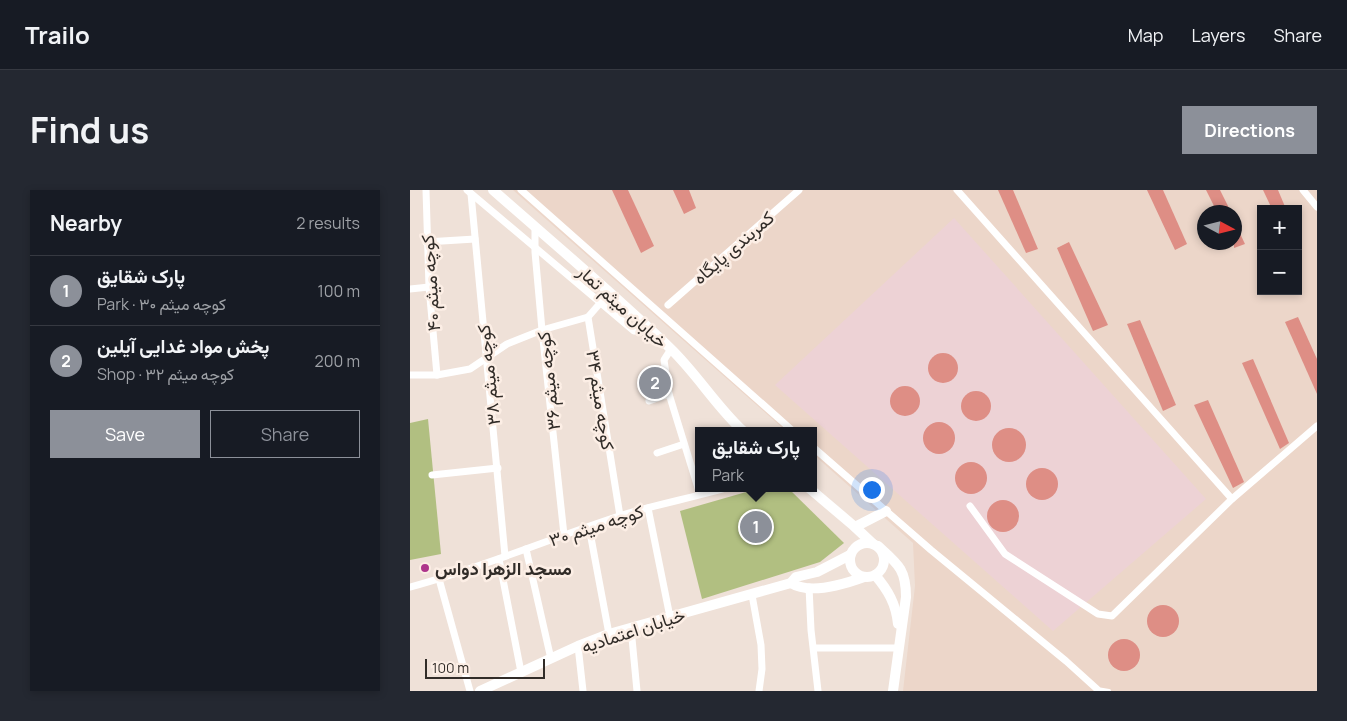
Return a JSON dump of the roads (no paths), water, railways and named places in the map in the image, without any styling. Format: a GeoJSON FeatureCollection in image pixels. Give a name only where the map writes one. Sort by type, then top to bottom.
{"type":"FeatureCollection","features":[{"type":"Feature","properties":{"kind":"street","name":"کوچه میثم ۴۰"},"geometry":{"type":"LineString","coordinates":[[426,190],[426,242],[437,375]]}},
{"type":"Feature","properties":{"kind":"street","name":"خیابان میثم تمار"},"geometry":{"type":"LineString","coordinates":[[493,190],[671,349],[688,366],[726,415],[740,427]]}},
{"type":"Feature","properties":{"kind":"street"},"geometry":{"type":"LineString","coordinates":[[521,190],[788,427]]}},
{"type":"Feature","properties":{"kind":"street","name":"کمربندی پایگاه"},"geometry":{"type":"LineString","coordinates":[[668,305],[799,190]]}},
{"type":"Feature","properties":{"kind":"street"},"geometry":{"type":"LineString","coordinates":[[957,190],[1232,499]]}},
{"type":"Feature","properties":{"kind":"street"},"geometry":{"type":"LineString","coordinates":[[1303,190],[1317,207]]}},
{"type":"Feature","properties":{"kind":"street"},"geometry":{"type":"LineString","coordinates":[[469,192],[634,331],[652,331]]}},
{"type":"Feature","properties":{"kind":"street","name":"کوچه میثم ۳۸"},"geometry":{"type":"LineString","coordinates":[[469,192],[498,468],[502,558],[522,672]]}},
{"type":"Feature","properties":{"kind":"street","name":"کوچه میثم ۳۶"},"geometry":{"type":"LineString","coordinates":[[535,227],[542,330],[564,535]]}},
{"type":"Feature","properties":{"kind":"street"},"geometry":{"type":"LineString","coordinates":[[426,242],[475,239]]}},
{"type":"Feature","properties":{"kind":"street"},"geometry":{"type":"LineString","coordinates":[[410,290],[429,287]]}},
{"type":"Feature","properties":{"kind":"street"},"geometry":{"type":"LineString","coordinates":[[410,375],[437,375],[470,369],[507,344],[542,330],[588,317],[609,293]]}},
{"type":"Feature","properties":{"kind":"street","name":"کوچه میثم ۳۴"},"geometry":{"type":"LineString","coordinates":[[588,317],[620,516]]}},
{"type":"Feature","properties":{"kind":"street"},"geometry":{"type":"LineString","coordinates":[[671,349],[664,360],[669,394],[695,478]]}},
{"type":"Feature","properties":{"kind":"street"},"geometry":{"type":"LineString","coordinates":[[649,401],[669,394]]}},
{"type":"Feature","properties":{"kind":"street"},"geometry":{"type":"LineString","coordinates":[[970,506],[1005,554],[1098,614],[1112,616],[1232,499],[1317,426]]}},
{"type":"Feature","properties":{"kind":"street"},"geometry":{"type":"LineString","coordinates":[[657,453],[684,444]]}},
{"type":"Feature","properties":{"kind":"street"},"geometry":{"type":"LineString","coordinates":[[817,451],[1097,689]]}},
{"type":"Feature","properties":{"kind":"street"},"geometry":{"type":"LineString","coordinates":[[432,475],[498,468]]}},
{"type":"Feature","properties":{"kind":"street","name":"کوچه میثم ۳۰"},"geometry":{"type":"LineString","coordinates":[[410,587],[502,558],[564,535],[695,491]]}},
{"type":"Feature","properties":{"kind":"street"},"geometry":{"type":"LineString","coordinates":[[814,492],[895,561],[903,573],[906,582],[906,597],[893,691]]}},
{"type":"Feature","properties":{"kind":"street"},"geometry":{"type":"LineString","coordinates":[[648,508],[670,617]]}},
{"type":"Feature","properties":{"kind":"street"},"geometry":{"type":"LineString","coordinates":[[855,527],[886,511]]}},
{"type":"Feature","properties":{"kind":"street"},"geometry":{"type":"LineString","coordinates":[[590,527],[609,634]]}},
{"type":"Feature","properties":{"kind":"street"},"geometry":{"type":"LineString","coordinates":[[852,552],[858,544],[865,542],[875,544],[882,551],[884,565],[875,575],[864,577],[856,573],[852,568],[850,562],[855,527]]}},
{"type":"Feature","properties":{"kind":"street"},"geometry":{"type":"LineString","coordinates":[[526,549],[551,659]]}},
{"type":"Feature","properties":{"kind":"street","name":"خیابان اعتمادیه"},"geometry":{"type":"LineString","coordinates":[[480,691],[500,686],[522,672],[609,634],[791,583],[796,577],[817,572],[852,552]]}},
{"type":"Feature","properties":{"kind":"street"},"geometry":{"type":"LineString","coordinates":[[875,575],[888,590],[896,608],[899,643]]}},
{"type":"Feature","properties":{"kind":"street","name":"خیابان اعتمادیه"},"geometry":{"type":"LineString","coordinates":[[791,583],[797,587],[842,585],[864,577]]}},
{"type":"Feature","properties":{"kind":"street"},"geometry":{"type":"LineString","coordinates":[[439,579],[470,691]]}},
{"type":"Feature","properties":{"kind":"street"},"geometry":{"type":"LineString","coordinates":[[809,587],[818,691]]}},
{"type":"Feature","properties":{"kind":"street"},"geometry":{"type":"LineString","coordinates":[[752,595],[761,645],[762,668],[759,691]]}},
{"type":"Feature","properties":{"kind":"street"},"geometry":{"type":"LineString","coordinates":[[631,628],[637,691]]}},
{"type":"Feature","properties":{"kind":"street"},"geometry":{"type":"LineString","coordinates":[[814,648],[899,643]]}},
{"type":"Feature","properties":{"kind":"street"},"geometry":{"type":"LineString","coordinates":[[578,646],[583,691]]}},
{"type":"Feature","properties":{"kind":"lane"},"geometry":{"type":"LineString","coordinates":[[1097,689],[1109,691]]}},
{"type":"Feature","properties":{"kind":"place","name":"پخش مواد غدایی آیلین"},"geometry":{"type":"Point","coordinates":[655,383]}},
{"type":"Feature","properties":{"kind":"place","name":"پارک شقایق"},"geometry":{"type":"Point","coordinates":[756,527]}},
{"type":"Feature","properties":{"kind":"place","name":"مسجد الزهرا دواس"},"geometry":{"type":"Point","coordinates":[425,568]}}]}
